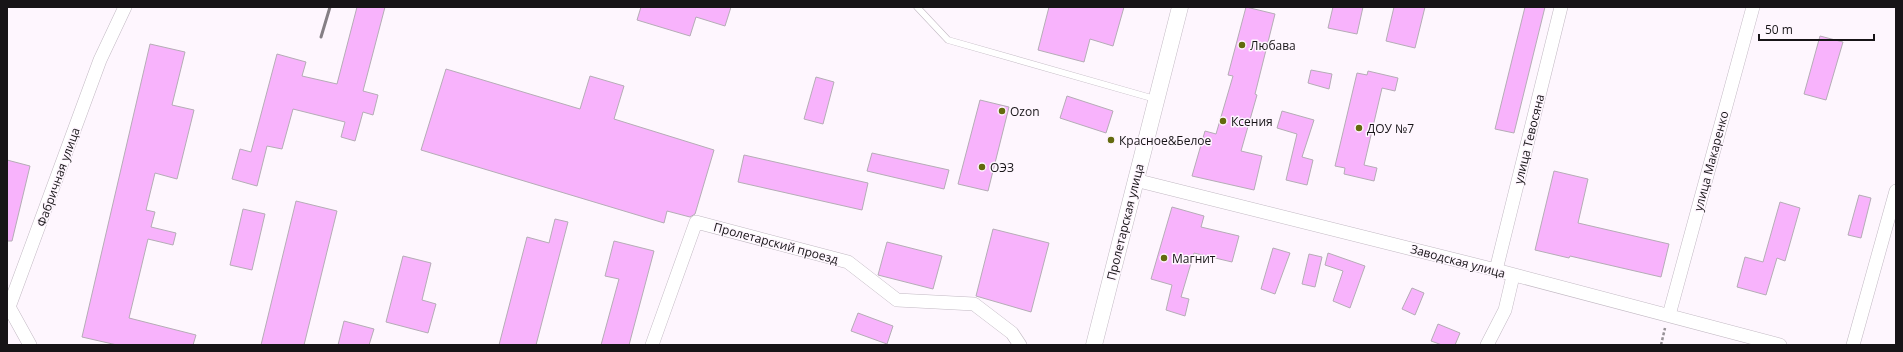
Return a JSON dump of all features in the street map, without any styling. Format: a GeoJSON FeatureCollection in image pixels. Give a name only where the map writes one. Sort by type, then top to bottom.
{"type":"FeatureCollection","features":[{"type":"Feature","properties":{"kind":"street","name":"Фабричная улица"},"geometry":{"type":"LineString","coordinates":[[30,345],[9,307],[100,60],[125,7]]}},
{"type":"Feature","properties":{"kind":"street","name":"Пролетарская улица"},"geometry":{"type":"LineString","coordinates":[[1094,345],[1180,7]]}},
{"type":"Feature","properties":{"kind":"street","name":"улица Тевосяна"},"geometry":{"type":"LineString","coordinates":[[1496,270],[1562,7]]}},
{"type":"Feature","properties":{"kind":"street","name":"улица Макаренко"},"geometry":{"type":"LineString","coordinates":[[1669,315],[1753,7]]}},
{"type":"Feature","properties":{"kind":"street","name":"Заводская улица"},"geometry":{"type":"LineString","coordinates":[[1135,180],[1496,270],[1513,276],[1669,315],[1780,345]]}},
{"type":"Feature","properties":{"kind":"street"},"geometry":{"type":"LineString","coordinates":[[1853,345],[1896,191]]}},
{"type":"Feature","properties":{"kind":"street","name":"Пролетарский проезд"},"geometry":{"type":"LineString","coordinates":[[652,345],[696,222],[848,262],[897,300],[974,304],[1012,333],[1020,345]]}},
{"type":"Feature","properties":{"kind":"street"},"geometry":{"type":"LineString","coordinates":[[1487,345],[1505,310],[1513,276]]}},
{"type":"Feature","properties":{"kind":"lane"},"geometry":{"type":"LineString","coordinates":[[917,7],[948,40],[1156,100]]}},
{"type":"Feature","properties":{"kind":"building"},"geometry":{"type":"Polygon","coordinates":[[[357,7],[385,7],[363,91],[378,95],[373,115],[363,112],[355,141],[341,137],[345,122],[293,109],[282,149],[267,146],[257,186],[232,179],[240,149],[251,152],[277,54],[306,62],[302,76],[337,84],[357,7]]]}},
{"type":"Feature","properties":{"kind":"building"},"geometry":{"type":"Polygon","coordinates":[[[641,7],[731,7],[725,26],[696,17],[690,36],[637,20],[641,7]]]}},
{"type":"Feature","properties":{"kind":"building"},"geometry":{"type":"Polygon","coordinates":[[[1049,7],[1124,7],[1113,46],[1090,39],[1084,62],[1038,50],[1049,7]]]}},
{"type":"Feature","properties":{"kind":"building"},"geometry":{"type":"Polygon","coordinates":[[[1246,7],[1275,14],[1255,94],[1257,95],[1241,151],[1262,156],[1254,190],[1192,176],[1205,131],[1216,134],[1233,76],[1228,75],[1246,7]]]}},
{"type":"Feature","properties":{"kind":"building"},"geometry":{"type":"Polygon","coordinates":[[[1333,7],[1363,7],[1357,34],[1328,28],[1333,7]]]}},
{"type":"Feature","properties":{"kind":"building"},"geometry":{"type":"Polygon","coordinates":[[[1394,7],[1425,7],[1415,48],[1386,41],[1394,7]]]}},
{"type":"Feature","properties":{"kind":"building"},"geometry":{"type":"Polygon","coordinates":[[[1525,7],[1545,7],[1514,133],[1495,129],[1525,7]]]}},
{"type":"Feature","properties":{"kind":"building"},"geometry":{"type":"Polygon","coordinates":[[[1820,36],[1843,42],[1826,100],[1804,94],[1820,36]]]}},
{"type":"Feature","properties":{"kind":"building"},"geometry":{"type":"Polygon","coordinates":[[[150,44],[185,52],[172,105],[194,110],[177,179],[155,173],[146,210],[155,212],[151,227],[176,233],[173,245],[148,239],[129,318],[196,335],[193,345],[117,345],[82,337],[150,44]]]}},
{"type":"Feature","properties":{"kind":"building"},"geometry":{"type":"Polygon","coordinates":[[[446,69],[580,109],[590,76],[624,86],[614,119],[714,150],[695,214],[690,217],[667,211],[664,223],[421,150],[446,69]]]}},
{"type":"Feature","properties":{"kind":"building"},"geometry":{"type":"Polygon","coordinates":[[[1311,70],[1332,74],[1329,89],[1308,83],[1311,70]]]}},
{"type":"Feature","properties":{"kind":"building","name":"ДОУ №7"},"geometry":{"type":"Polygon","coordinates":[[[1368,71],[1398,78],[1395,91],[1382,88],[1364,165],[1377,168],[1374,181],[1344,174],[1345,168],[1335,166],[1357,73],[1367,75],[1368,71]]]}},
{"type":"Feature","properties":{"kind":"building"},"geometry":{"type":"Polygon","coordinates":[[[816,77],[834,82],[823,124],[804,119],[816,77]]]}},
{"type":"Feature","properties":{"kind":"building"},"geometry":{"type":"Polygon","coordinates":[[[1067,96],[1113,111],[1106,133],[1060,118],[1067,96]]]}},
{"type":"Feature","properties":{"kind":"building"},"geometry":{"type":"Polygon","coordinates":[[[980,100],[1009,107],[988,191],[958,184],[980,100]]]}},
{"type":"Feature","properties":{"kind":"building"},"geometry":{"type":"Polygon","coordinates":[[[1282,111],[1314,120],[1302,157],[1313,160],[1307,185],[1286,180],[1297,134],[1277,128],[1282,111]]]}},
{"type":"Feature","properties":{"kind":"building"},"geometry":{"type":"Polygon","coordinates":[[[872,153],[949,170],[944,189],[867,171],[872,153]]]}},
{"type":"Feature","properties":{"kind":"building"},"geometry":{"type":"Polygon","coordinates":[[[744,155],[868,183],[862,210],[738,182],[744,155]]]}},
{"type":"Feature","properties":{"kind":"building"},"geometry":{"type":"Polygon","coordinates":[[[7,160],[30,166],[12,241],[7,241],[7,160]]]}},
{"type":"Feature","properties":{"kind":"building"},"geometry":{"type":"Polygon","coordinates":[[[1554,171],[1588,179],[1578,223],[1669,244],[1661,277],[1570,256],[1569,258],[1535,250],[1554,171]]]}},
{"type":"Feature","properties":{"kind":"building"},"geometry":{"type":"Polygon","coordinates":[[[1859,195],[1871,198],[1861,238],[1848,235],[1859,195]]]}},
{"type":"Feature","properties":{"kind":"building"},"geometry":{"type":"Polygon","coordinates":[[[296,201],[337,211],[304,345],[261,345],[296,201]]]}},
{"type":"Feature","properties":{"kind":"building"},"geometry":{"type":"Polygon","coordinates":[[[1780,202],[1800,208],[1785,261],[1777,258],[1766,295],[1737,287],[1745,257],[1763,262],[1780,202]]]}},
{"type":"Feature","properties":{"kind":"building"},"geometry":{"type":"Polygon","coordinates":[[[1172,207],[1204,216],[1201,227],[1239,236],[1232,262],[1194,253],[1181,297],[1189,299],[1185,316],[1166,310],[1172,285],[1151,279],[1172,207]]]}},
{"type":"Feature","properties":{"kind":"building"},"geometry":{"type":"Polygon","coordinates":[[[243,209],[265,214],[252,270],[230,265],[243,209]]]}},
{"type":"Feature","properties":{"kind":"building"},"geometry":{"type":"Polygon","coordinates":[[[555,219],[568,222],[536,345],[499,345],[527,237],[549,243],[555,219]]]}},
{"type":"Feature","properties":{"kind":"building"},"geometry":{"type":"Polygon","coordinates":[[[993,229],[1049,243],[1031,312],[976,296],[993,229]]]}},
{"type":"Feature","properties":{"kind":"building"},"geometry":{"type":"Polygon","coordinates":[[[614,241],[654,251],[629,345],[601,345],[619,279],[605,276],[614,241]]]}},
{"type":"Feature","properties":{"kind":"building"},"geometry":{"type":"Polygon","coordinates":[[[887,242],[942,256],[933,289],[878,275],[887,242]]]}},
{"type":"Feature","properties":{"kind":"building"},"geometry":{"type":"Polygon","coordinates":[[[1273,248],[1290,253],[1275,294],[1261,289],[1273,248]]]}},
{"type":"Feature","properties":{"kind":"building"},"geometry":{"type":"Polygon","coordinates":[[[1328,253],[1365,266],[1350,308],[1333,301],[1343,271],[1325,265],[1328,253]]]}},
{"type":"Feature","properties":{"kind":"building"},"geometry":{"type":"Polygon","coordinates":[[[1309,254],[1322,257],[1315,287],[1302,284],[1309,254]]]}},
{"type":"Feature","properties":{"kind":"building"},"geometry":{"type":"Polygon","coordinates":[[[403,256],[431,263],[422,300],[436,304],[428,333],[386,322],[403,256]]]}},
{"type":"Feature","properties":{"kind":"building"},"geometry":{"type":"Polygon","coordinates":[[[1412,288],[1424,293],[1415,315],[1402,309],[1412,288]]]}},
{"type":"Feature","properties":{"kind":"building"},"geometry":{"type":"Polygon","coordinates":[[[858,313],[893,326],[887,344],[851,331],[858,313]]]}},
{"type":"Feature","properties":{"kind":"building"},"geometry":{"type":"Polygon","coordinates":[[[344,321],[374,329],[369,345],[338,345],[344,321]]]}},
{"type":"Feature","properties":{"kind":"building"},"geometry":{"type":"Polygon","coordinates":[[[1438,324],[1460,333],[1455,345],[1442,345],[1431,341],[1438,324]]]}},
{"type":"Feature","properties":{"kind":"railway"},"geometry":{"type":"LineString","coordinates":[[321,37],[330,7]]}},
{"type":"Feature","properties":{"kind":"place","name":"Любава"},"geometry":{"type":"Point","coordinates":[1242,45]}},
{"type":"Feature","properties":{"kind":"place","name":"Ozon"},"geometry":{"type":"Point","coordinates":[1002,111]}},
{"type":"Feature","properties":{"kind":"place","name":"Ксения"},"geometry":{"type":"Point","coordinates":[1223,121]}},
{"type":"Feature","properties":{"kind":"place","name":"ДОУ №7"},"geometry":{"type":"Point","coordinates":[1359,128]}},
{"type":"Feature","properties":{"kind":"place","name":"Красное&Белое"},"geometry":{"type":"Point","coordinates":[1111,140]}},
{"type":"Feature","properties":{"kind":"place","name":"ОЭЗ"},"geometry":{"type":"Point","coordinates":[982,167]}},
{"type":"Feature","properties":{"kind":"place","name":"Магнит"},"geometry":{"type":"Point","coordinates":[1164,258]}}]}
